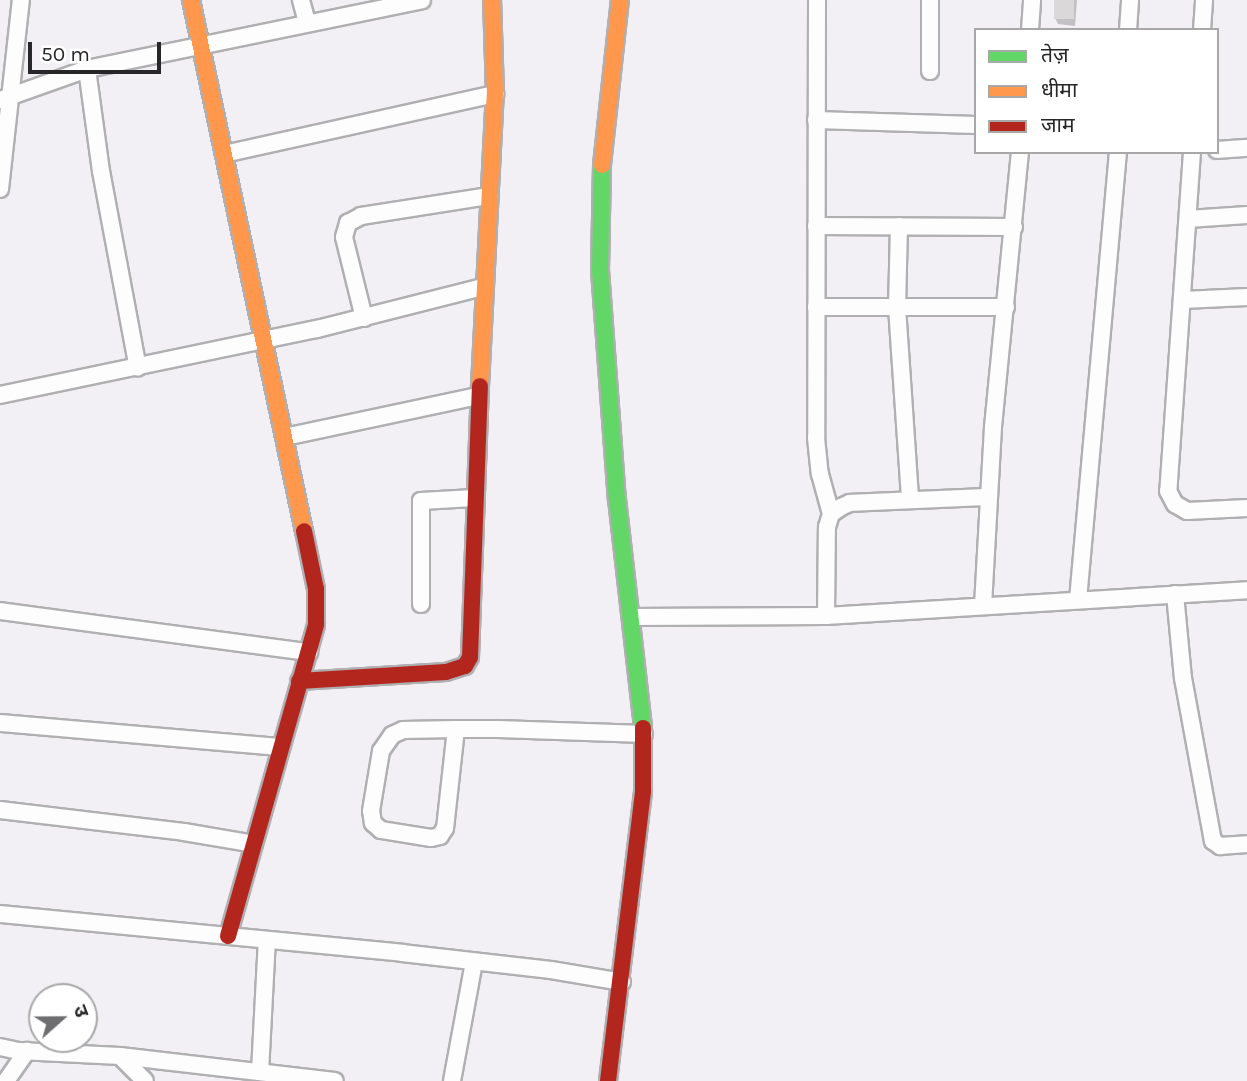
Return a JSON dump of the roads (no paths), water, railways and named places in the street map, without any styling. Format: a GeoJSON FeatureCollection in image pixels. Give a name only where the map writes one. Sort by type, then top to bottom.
{"type":"FeatureCollection","features":[{"type":"Feature","properties":{"kind":"street"},"geometry":{"type":"LineString","coordinates":[[0,189],[6,98],[21,0]]}},
{"type":"Feature","properties":{"kind":"street"},"geometry":{"type":"LineString","coordinates":[[191,0],[316,589],[316,624],[309,652],[228,936]]}},
{"type":"Feature","properties":{"kind":"street"},"geometry":{"type":"LineString","coordinates":[[301,0],[307,22]]}},
{"type":"Feature","properties":{"kind":"street"},"geometry":{"type":"LineString","coordinates":[[6,98],[87,69],[397,2],[422,0]]}},
{"type":"Feature","properties":{"kind":"street"},"geometry":{"type":"LineString","coordinates":[[299,681],[446,672],[465,666],[470,657],[482,286],[495,94],[492,0]]}},
{"type":"Feature","properties":{"kind":"street"},"geometry":{"type":"LineString","coordinates":[[608,1081],[643,791],[644,734],[617,499],[600,270],[601,176],[620,0]]}},
{"type":"Feature","properties":{"kind":"street"},"geometry":{"type":"LineString","coordinates":[[817,0],[816,438],[820,474],[831,514],[827,527],[826,616]]}},
{"type":"Feature","properties":{"kind":"street"},"geometry":{"type":"LineString","coordinates":[[930,0],[930,71]]}},
{"type":"Feature","properties":{"kind":"street"},"geometry":{"type":"LineString","coordinates":[[1030,28],[1032,0]]}},
{"type":"Feature","properties":{"kind":"street"},"geometry":{"type":"LineString","coordinates":[[1128,28],[1130,0]]}},
{"type":"Feature","properties":{"kind":"street"},"geometry":{"type":"LineString","coordinates":[[1202,28],[1204,0]]}},
{"type":"Feature","properties":{"kind":"street"},"geometry":{"type":"LineString","coordinates":[[87,69],[101,171],[138,368]]}},
{"type":"Feature","properties":{"kind":"street"},"geometry":{"type":"LineString","coordinates":[[223,154],[495,94]]}},
{"type":"Feature","properties":{"kind":"street"},"geometry":{"type":"LineString","coordinates":[[816,120],[974,125]]}},
{"type":"Feature","properties":{"kind":"street"},"geometry":{"type":"LineString","coordinates":[[1219,150],[1247,148]]}},
{"type":"Feature","properties":{"kind":"street"},"geometry":{"type":"LineString","coordinates":[[983,606],[989,497],[1020,154]]}},
{"type":"Feature","properties":{"kind":"street"},"geometry":{"type":"LineString","coordinates":[[1078,600],[1118,154]]}},
{"type":"Feature","properties":{"kind":"street"},"geometry":{"type":"LineString","coordinates":[[1192,154],[1168,491],[1175,504],[1188,511],[1247,508]]}},
{"type":"Feature","properties":{"kind":"street"},"geometry":{"type":"LineString","coordinates":[[364,318],[344,237],[348,223],[361,216],[489,196]]}},
{"type":"Feature","properties":{"kind":"street"},"geometry":{"type":"LineString","coordinates":[[1188,219],[1247,215]]}},
{"type":"Feature","properties":{"kind":"street"},"geometry":{"type":"LineString","coordinates":[[816,226],[1014,227]]}},
{"type":"Feature","properties":{"kind":"street"},"geometry":{"type":"LineString","coordinates":[[899,226],[897,307],[910,500]]}},
{"type":"Feature","properties":{"kind":"street"},"geometry":{"type":"LineString","coordinates":[[0,395],[138,368],[364,318],[482,286]]}},
{"type":"Feature","properties":{"kind":"street"},"geometry":{"type":"LineString","coordinates":[[1182,300],[1247,297]]}},
{"type":"Feature","properties":{"kind":"street"},"geometry":{"type":"LineString","coordinates":[[816,307],[1006,307]]}},
{"type":"Feature","properties":{"kind":"street"},"geometry":{"type":"LineString","coordinates":[[285,437],[478,396]]}},
{"type":"Feature","properties":{"kind":"street"},"geometry":{"type":"LineString","coordinates":[[831,514],[850,503],[989,497]]}},
{"type":"Feature","properties":{"kind":"street"},"geometry":{"type":"LineString","coordinates":[[421,604],[421,501],[474,498]]}},
{"type":"Feature","properties":{"kind":"street"},"geometry":{"type":"LineString","coordinates":[[631,617],[826,616],[1247,590]]}},
{"type":"Feature","properties":{"kind":"street"},"geometry":{"type":"LineString","coordinates":[[1175,594],[1183,678],[1213,841],[1220,846],[1247,844]]}},
{"type":"Feature","properties":{"kind":"street"},"geometry":{"type":"LineString","coordinates":[[0,611],[309,652]]}},
{"type":"Feature","properties":{"kind":"street"},"geometry":{"type":"LineString","coordinates":[[0,723],[280,747]]}},
{"type":"Feature","properties":{"kind":"street"},"geometry":{"type":"LineString","coordinates":[[456,729],[445,828],[440,836],[431,838],[381,830],[373,823],[370,811],[385,742],[403,730],[456,729],[644,734]]}},
{"type":"Feature","properties":{"kind":"street"},"geometry":{"type":"LineString","coordinates":[[0,810],[184,832],[254,844]]}},
{"type":"Feature","properties":{"kind":"street"},"geometry":{"type":"LineString","coordinates":[[0,914],[474,962],[622,982]]}},
{"type":"Feature","properties":{"kind":"street"},"geometry":{"type":"LineString","coordinates":[[260,1072],[267,940]]}},
{"type":"Feature","properties":{"kind":"street"},"geometry":{"type":"LineString","coordinates":[[452,1081],[474,962]]}},
{"type":"Feature","properties":{"kind":"street"},"geometry":{"type":"LineString","coordinates":[[0,1047],[120,1056],[335,1081]]}},
{"type":"Feature","properties":{"kind":"street"},"geometry":{"type":"LineString","coordinates":[[6,1081],[27,1051]]}},
{"type":"Feature","properties":{"kind":"street"},"geometry":{"type":"LineString","coordinates":[[120,1056],[145,1081]]}}]}
